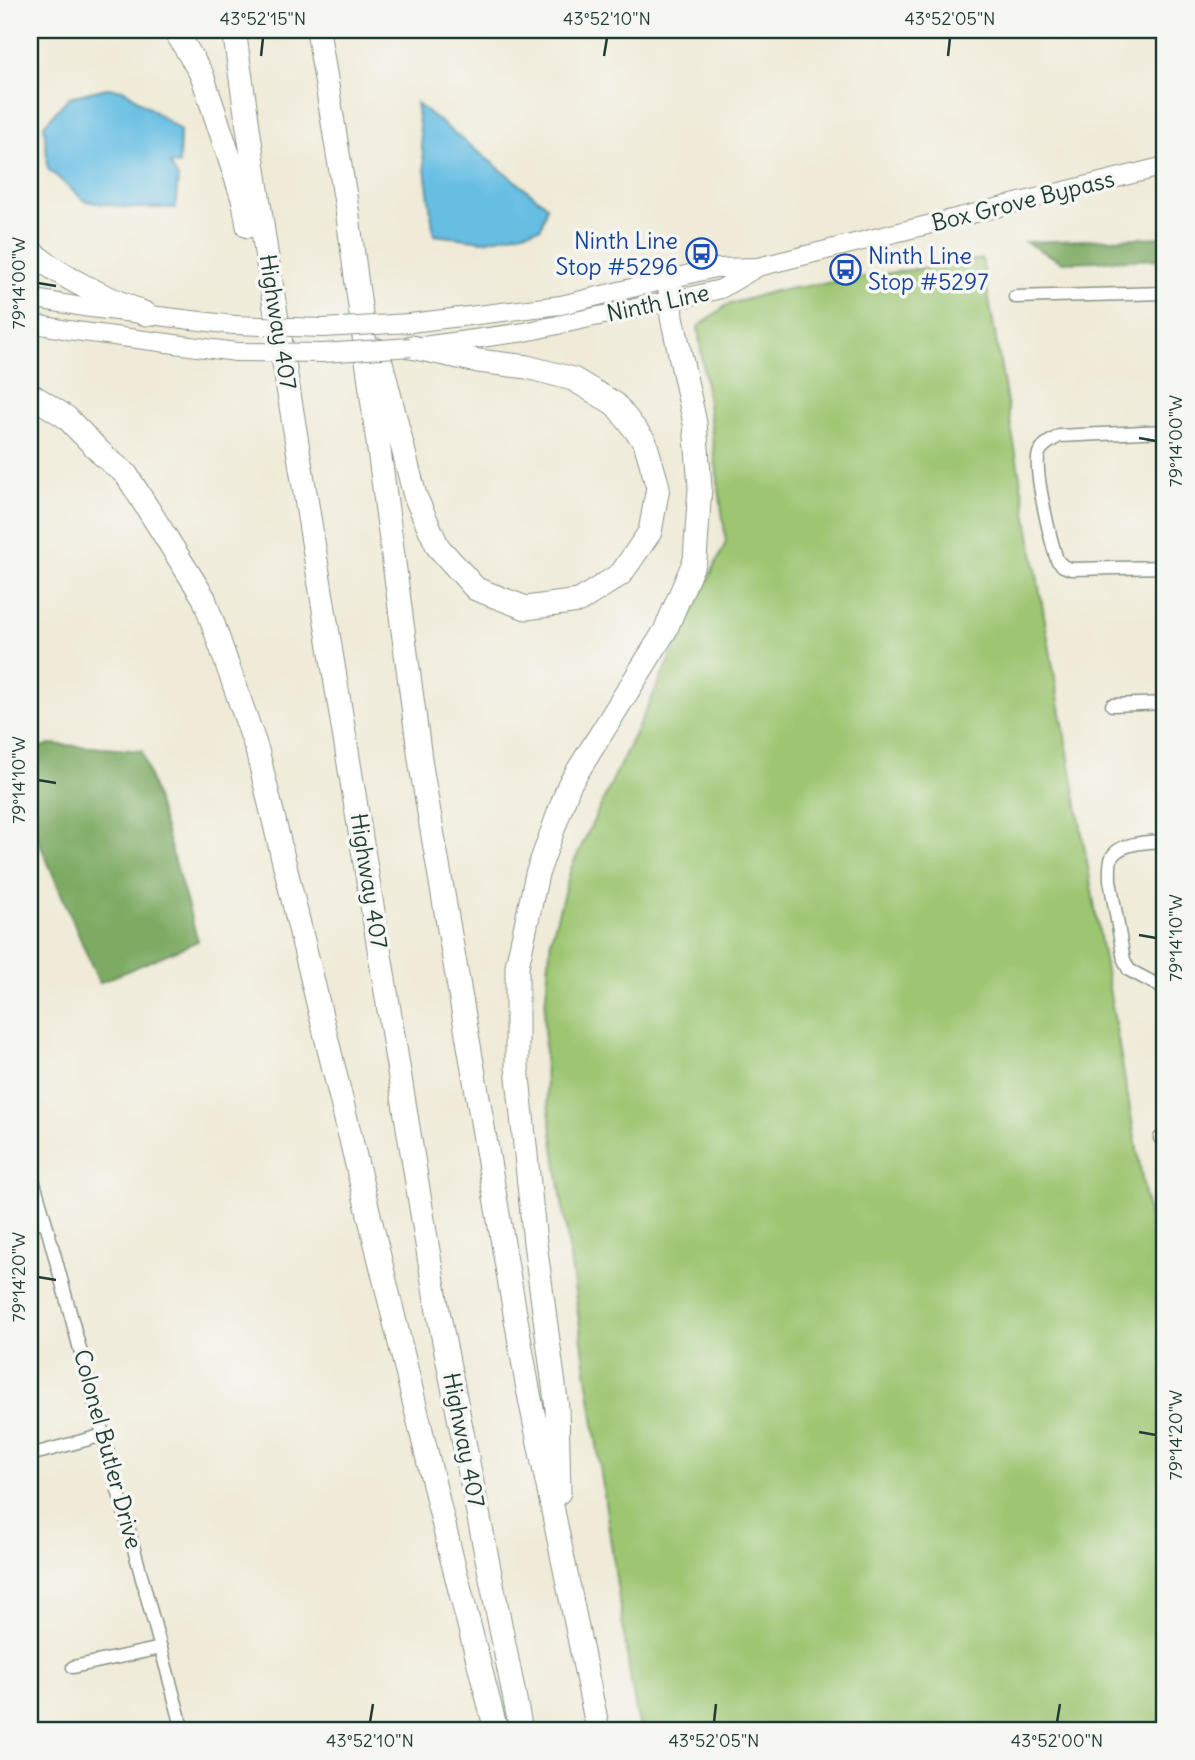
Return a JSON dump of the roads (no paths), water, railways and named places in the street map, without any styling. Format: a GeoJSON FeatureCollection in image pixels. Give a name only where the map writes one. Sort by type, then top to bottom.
{"type":"FeatureCollection","features":[{"type":"Feature","properties":{"kind":"highway"},"geometry":{"type":"LineString","coordinates":[[175,30],[202,75],[244,202],[255,269],[288,381]]}},
{"type":"Feature","properties":{"kind":"highway","name":"Highway 407"},"geometry":{"type":"LineString","coordinates":[[234,30],[266,252],[438,1306],[520,1730]]}},
{"type":"Feature","properties":{"kind":"highway"},"geometry":{"type":"LineString","coordinates":[[318,30],[346,209],[421,766],[526,1376],[598,1730]]}},
{"type":"Feature","properties":{"kind":"highway"},"geometry":{"type":"LineString","coordinates":[[346,209],[359,277],[415,496],[438,547],[476,589],[526,608],[579,601],[621,574],[650,532],[658,486],[645,442],[615,404],[573,379],[527,367],[478,361],[411,347]]}},
{"type":"Feature","properties":{"kind":"highway"},"geometry":{"type":"LineString","coordinates":[[30,251],[46,265],[80,285],[146,314]]}},
{"type":"Feature","properties":{"kind":"highway"},"geometry":{"type":"LineString","coordinates":[[560,1552],[557,1408],[535,1243],[517,1067],[517,966],[537,874],[569,785],[665,631],[695,560],[699,487],[695,423],[672,317],[669,278]]}},
{"type":"Feature","properties":{"kind":"highway"},"geometry":{"type":"LineString","coordinates":[[30,394],[66,417],[126,474],[204,598],[253,737],[496,1730]]}},
{"type":"Feature","properties":{"kind":"main road","name":"Box Grove Bypass"},"geometry":{"type":"LineString","coordinates":[[758,267],[1165,166]]}},
{"type":"Feature","properties":{"kind":"main road","name":"Ninth Line"},"geometry":{"type":"LineString","coordinates":[[30,298],[234,325],[323,328],[410,323],[561,306],[715,268],[758,267]]}},
{"type":"Feature","properties":{"kind":"main road","name":"Ninth Line"},"geometry":{"type":"LineString","coordinates":[[30,323],[236,352],[323,354],[411,347],[525,332],[721,289],[758,267]]}},
{"type":"Feature","properties":{"kind":"street"},"geometry":{"type":"LineString","coordinates":[[1015,297],[1165,293]]}},
{"type":"Feature","properties":{"kind":"street"},"geometry":{"type":"LineString","coordinates":[[1165,431],[1059,436],[1044,444],[1038,455],[1042,500],[1057,560],[1063,566],[1087,570],[1165,567]]}},
{"type":"Feature","properties":{"kind":"street"},"geometry":{"type":"LineString","coordinates":[[1111,705],[1165,703]]}},
{"type":"Feature","properties":{"kind":"street"},"geometry":{"type":"LineString","coordinates":[[1165,841],[1131,845],[1119,850],[1111,857],[1110,866],[1124,960],[1129,970],[1165,989]]}},
{"type":"Feature","properties":{"kind":"street","name":"Colonel Butler Drive"},"geometry":{"type":"LineString","coordinates":[[30,1169],[183,1730]]}},
{"type":"Feature","properties":{"kind":"street"},"geometry":{"type":"LineString","coordinates":[[30,1224],[45,1220]]}},
{"type":"Feature","properties":{"kind":"street"},"geometry":{"type":"LineString","coordinates":[[30,1455],[104,1435]]}},
{"type":"Feature","properties":{"kind":"street"},"geometry":{"type":"LineString","coordinates":[[73,1667],[161,1648]]}},
{"type":"Feature","properties":{"kind":"water"},"geometry":{"type":"Polygon","coordinates":[[[107,88],[124,90],[180,130],[179,165],[170,164],[178,178],[175,208],[130,208],[85,201],[48,169],[44,125],[69,97],[107,88]]]}},
{"type":"Feature","properties":{"kind":"water"},"geometry":{"type":"Polygon","coordinates":[[[416,103],[547,206],[541,228],[484,241],[434,235],[416,103]]]}},
{"type":"Feature","properties":{"kind":"place","name":"Ninth Line Stop #5296"},"geometry":{"type":"Point","coordinates":[701,254]}},
{"type":"Feature","properties":{"kind":"place","name":"Ninth Line Stop #5297"},"geometry":{"type":"Point","coordinates":[845,269]}}]}
